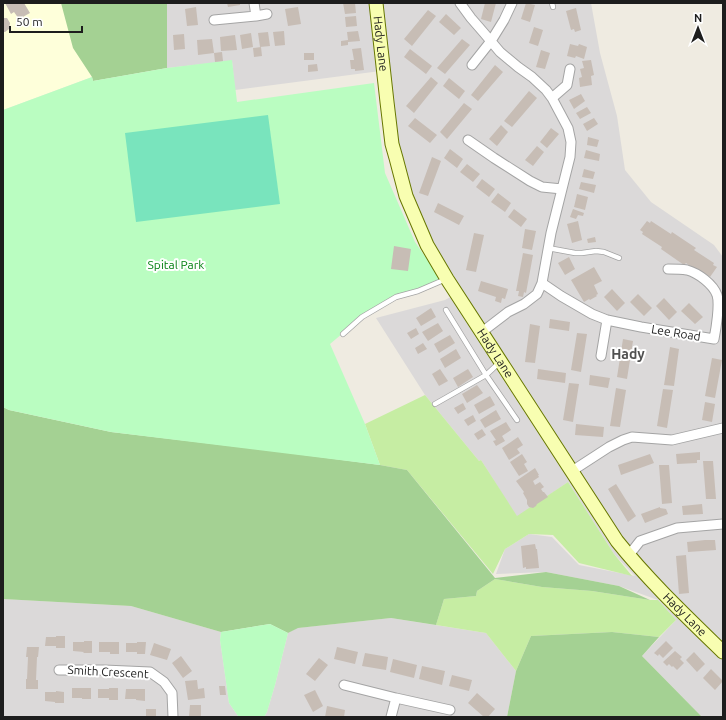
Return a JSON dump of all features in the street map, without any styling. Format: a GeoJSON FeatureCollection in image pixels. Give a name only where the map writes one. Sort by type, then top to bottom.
{"type":"FeatureCollection","features":[{"type":"Feature","properties":{"kind":"street"},"geometry":{"type":"LineString","coordinates":[[254,3],[256,16]]}},
{"type":"Feature","properties":{"kind":"street","name":"Hady Lane"},"geometry":{"type":"LineString","coordinates":[[376,3],[392,144],[406,196],[427,245],[447,279],[617,541],[675,606],[723,652]]}},
{"type":"Feature","properties":{"kind":"street"},"geometry":{"type":"LineString","coordinates":[[460,3],[470,18],[500,52],[546,90],[568,128],[571,142],[570,157],[548,248],[542,283],[537,294],[524,304],[508,312],[482,332]]}},
{"type":"Feature","properties":{"kind":"street"},"geometry":{"type":"LineString","coordinates":[[472,65],[491,42],[512,3]]}},
{"type":"Feature","properties":{"kind":"street"},"geometry":{"type":"LineString","coordinates":[[214,20],[267,14]]}},
{"type":"Feature","properties":{"kind":"street"},"geometry":{"type":"LineString","coordinates":[[552,98],[567,85],[570,68]]}},
{"type":"Feature","properties":{"kind":"street"},"geometry":{"type":"LineString","coordinates":[[468,140],[530,181],[542,187],[562,190]]}},
{"type":"Feature","properties":{"kind":"street","name":"Lee Road"},"geometry":{"type":"LineString","coordinates":[[542,283],[592,314],[607,320],[714,339],[718,312],[718,296],[712,286],[706,280],[688,270],[668,269]]}},
{"type":"Feature","properties":{"kind":"street"},"geometry":{"type":"LineString","coordinates":[[602,356],[607,320]]}},
{"type":"Feature","properties":{"kind":"street"},"geometry":{"type":"LineString","coordinates":[[572,471],[609,447],[632,437],[672,440],[723,428]]}},
{"type":"Feature","properties":{"kind":"street"},"geometry":{"type":"LineString","coordinates":[[629,555],[640,541],[677,528],[723,524]]}},
{"type":"Feature","properties":{"kind":"street","name":"Smith Crescent"},"geometry":{"type":"LineString","coordinates":[[59,670],[150,672],[164,682],[172,693],[173,717]]}},
{"type":"Feature","properties":{"kind":"street"},"geometry":{"type":"LineString","coordinates":[[344,685],[450,710]]}},
{"type":"Feature","properties":{"kind":"street"},"geometry":{"type":"LineString","coordinates":[[391,717],[396,698]]}},
{"type":"Feature","properties":{"kind":"lane"},"geometry":{"type":"LineString","coordinates":[[548,248],[575,253],[596,251],[604,252],[619,258]]}},
{"type":"Feature","properties":{"kind":"lane"},"geometry":{"type":"LineString","coordinates":[[343,334],[362,317],[396,297],[418,291],[447,279]]}},
{"type":"Feature","properties":{"kind":"lane"},"geometry":{"type":"LineString","coordinates":[[446,310],[486,375],[517,420]]}},
{"type":"Feature","properties":{"kind":"lane"},"geometry":{"type":"LineString","coordinates":[[435,404],[486,375],[501,361]]}},
{"type":"Feature","properties":{"kind":"shaded area"},"geometry":{"type":"Polygon","coordinates":[[[3,3],[72,3],[92,77],[3,110],[3,3]]]}},
{"type":"Feature","properties":{"kind":"shaded area","name":"Hady"},"geometry":{"type":"Polygon","coordinates":[[[167,3],[591,3],[600,53],[617,116],[625,170],[651,202],[714,245],[723,257],[723,717],[702,717],[642,656],[676,620],[658,600],[619,586],[546,572],[496,574],[505,549],[529,534],[552,537],[579,565],[635,576],[614,554],[568,482],[517,517],[481,460],[479,461],[425,395],[376,318],[445,300],[460,292],[435,251],[408,189],[394,133],[388,70],[235,90],[232,61],[167,68],[167,3]]]}},
{"type":"Feature","properties":{"kind":"shaded area"},"geometry":{"type":"Polygon","coordinates":[[[3,599],[131,606],[221,632],[220,640],[229,703],[238,717],[3,717],[3,599]]]}},
{"type":"Feature","properties":{"kind":"shaded area"},"geometry":{"type":"Polygon","coordinates":[[[391,618],[486,633],[516,671],[507,717],[264,717],[267,712],[275,685],[288,633],[297,628],[391,618]]]}},
{"type":"Feature","properties":{"kind":"green space"},"geometry":{"type":"Polygon","coordinates":[[[61,3],[167,3],[167,68],[93,81],[92,77],[73,48],[61,3]]]}},
{"type":"Feature","properties":{"kind":"green space","name":"Spital Park"},"geometry":{"type":"Polygon","coordinates":[[[232,60],[237,102],[374,83],[385,173],[415,242],[442,281],[396,297],[362,317],[330,344],[365,424],[380,465],[111,432],[9,410],[3,407],[3,110],[92,77],[93,81],[167,68],[232,60]]]}},
{"type":"Feature","properties":{"kind":"green space"},"geometry":{"type":"Polygon","coordinates":[[[268,115],[280,204],[136,222],[125,133],[268,115]]]}},
{"type":"Feature","properties":{"kind":"green space"},"geometry":{"type":"Polygon","coordinates":[[[425,395],[479,461],[481,460],[517,516],[568,482],[614,554],[632,576],[579,563],[553,535],[529,534],[505,549],[493,574],[407,470],[380,465],[365,424],[425,395]]]}},
{"type":"Feature","properties":{"kind":"green space"},"geometry":{"type":"Polygon","coordinates":[[[3,407],[9,410],[111,432],[273,451],[407,470],[495,578],[546,572],[619,586],[650,600],[592,591],[542,587],[495,579],[477,591],[476,596],[444,599],[436,625],[391,618],[298,628],[288,633],[270,624],[221,632],[131,606],[3,599],[3,407]]]}},
{"type":"Feature","properties":{"kind":"green space"},"geometry":{"type":"Polygon","coordinates":[[[495,579],[542,587],[592,591],[658,600],[676,620],[659,637],[612,632],[531,636],[516,671],[486,633],[436,625],[444,599],[476,596],[477,591],[495,579]]]}},
{"type":"Feature","properties":{"kind":"green space"},"geometry":{"type":"Polygon","coordinates":[[[270,624],[288,633],[267,712],[264,717],[238,717],[229,703],[220,640],[221,632],[270,624]]]}},
{"type":"Feature","properties":{"kind":"green space"},"geometry":{"type":"Polygon","coordinates":[[[612,632],[659,637],[642,656],[702,717],[507,717],[516,671],[531,636],[612,632]]]}},
{"type":"Feature","properties":{"kind":"building"},"geometry":{"type":"Polygon","coordinates":[[[5,3],[24,3],[30,13],[19,19],[14,12],[11,14],[5,3]]]}},
{"type":"Feature","properties":{"kind":"building"},"geometry":{"type":"Polygon","coordinates":[[[227,3],[240,3],[240,5],[228,7],[227,3]]]}},
{"type":"Feature","properties":{"kind":"building"},"geometry":{"type":"Polygon","coordinates":[[[343,3],[355,3],[356,13],[345,14],[343,3]]]}},
{"type":"Feature","properties":{"kind":"building"},"geometry":{"type":"Polygon","coordinates":[[[485,3],[496,3],[491,22],[481,19],[485,3]]]}},
{"type":"Feature","properties":{"kind":"building"},"geometry":{"type":"Polygon","coordinates":[[[526,3],[535,5],[530,22],[521,19],[526,3]]]}},
{"type":"Feature","properties":{"kind":"building"},"geometry":{"type":"Polygon","coordinates":[[[196,7],[198,25],[187,26],[185,9],[196,7]]]}},
{"type":"Feature","properties":{"kind":"building"},"geometry":{"type":"Polygon","coordinates":[[[298,7],[301,24],[288,26],[285,9],[298,7]]]}},
{"type":"Feature","properties":{"kind":"building"},"geometry":{"type":"Polygon","coordinates":[[[576,8],[581,30],[575,32],[574,29],[571,30],[566,11],[576,8]]]}},
{"type":"Feature","properties":{"kind":"building"},"geometry":{"type":"Polygon","coordinates":[[[428,10],[436,16],[412,46],[404,39],[428,10]]]}},
{"type":"Feature","properties":{"kind":"building"},"geometry":{"type":"Polygon","coordinates":[[[446,14],[461,28],[454,35],[439,22],[446,14]]]}},
{"type":"Feature","properties":{"kind":"building"},"geometry":{"type":"Polygon","coordinates":[[[356,16],[357,26],[346,27],[345,17],[356,16]]]}},
{"type":"Feature","properties":{"kind":"building"},"geometry":{"type":"Polygon","coordinates":[[[3,18],[7,18],[10,23],[9,29],[5,32],[3,32],[3,18]]]}},
{"type":"Feature","properties":{"kind":"building"},"geometry":{"type":"Polygon","coordinates":[[[534,27],[543,30],[538,46],[529,43],[534,27]]]}},
{"type":"Feature","properties":{"kind":"building"},"geometry":{"type":"Polygon","coordinates":[[[284,31],[285,45],[275,46],[273,32],[284,31]]]}},
{"type":"Feature","properties":{"kind":"building"},"geometry":{"type":"Polygon","coordinates":[[[358,31],[360,41],[348,42],[348,45],[341,46],[341,41],[348,40],[347,32],[358,31]]]}},
{"type":"Feature","properties":{"kind":"building"},"geometry":{"type":"Polygon","coordinates":[[[268,32],[270,46],[260,47],[258,33],[268,32]]]}},
{"type":"Feature","properties":{"kind":"building"},"geometry":{"type":"Polygon","coordinates":[[[251,33],[253,47],[242,49],[240,35],[251,33]]]}},
{"type":"Feature","properties":{"kind":"building"},"geometry":{"type":"Polygon","coordinates":[[[184,34],[185,49],[174,50],[173,35],[184,34]]]}},
{"type":"Feature","properties":{"kind":"building"},"geometry":{"type":"Polygon","coordinates":[[[235,35],[237,50],[221,51],[220,37],[235,35]]]}},
{"type":"Feature","properties":{"kind":"building"},"geometry":{"type":"Polygon","coordinates":[[[212,39],[214,53],[198,55],[197,40],[212,39]]]}},
{"type":"Feature","properties":{"kind":"building"},"geometry":{"type":"Polygon","coordinates":[[[462,39],[470,45],[445,74],[437,68],[462,39]]]}},
{"type":"Feature","properties":{"kind":"building"},"geometry":{"type":"Polygon","coordinates":[[[570,44],[578,46],[579,44],[587,47],[584,59],[576,56],[575,58],[567,56],[570,44]]]}},
{"type":"Feature","properties":{"kind":"building"},"geometry":{"type":"Polygon","coordinates":[[[261,47],[262,56],[254,57],[253,48],[261,47]]]}},
{"type":"Feature","properties":{"kind":"building"},"geometry":{"type":"Polygon","coordinates":[[[361,48],[364,70],[355,71],[355,69],[351,69],[350,60],[354,60],[352,49],[361,48]]]}},
{"type":"Feature","properties":{"kind":"building"},"geometry":{"type":"Polygon","coordinates":[[[410,49],[432,66],[426,74],[404,57],[410,49]]]}},
{"type":"Feature","properties":{"kind":"building"},"geometry":{"type":"Polygon","coordinates":[[[541,50],[550,53],[545,69],[536,67],[541,50]]]}},
{"type":"Feature","properties":{"kind":"building"},"geometry":{"type":"Polygon","coordinates":[[[222,52],[223,61],[215,62],[214,53],[222,52]]]}},
{"type":"Feature","properties":{"kind":"building"},"geometry":{"type":"Polygon","coordinates":[[[304,53],[314,53],[314,60],[304,60],[304,53]]]}},
{"type":"Feature","properties":{"kind":"building"},"geometry":{"type":"Polygon","coordinates":[[[591,60],[594,75],[591,76],[592,85],[580,87],[579,78],[582,77],[580,69],[584,68],[582,61],[591,60]]]}},
{"type":"Feature","properties":{"kind":"building"},"geometry":{"type":"Polygon","coordinates":[[[317,64],[318,71],[308,72],[308,65],[317,64]]]}},
{"type":"Feature","properties":{"kind":"building"},"geometry":{"type":"Polygon","coordinates":[[[495,65],[503,72],[478,101],[471,95],[495,65]]]}},
{"type":"Feature","properties":{"kind":"building"},"geometry":{"type":"Polygon","coordinates":[[[431,77],[438,83],[414,113],[406,106],[431,77]]]}},
{"type":"Feature","properties":{"kind":"building"},"geometry":{"type":"Polygon","coordinates":[[[449,78],[465,91],[459,99],[443,86],[449,78]]]}},
{"type":"Feature","properties":{"kind":"building"},"geometry":{"type":"Polygon","coordinates":[[[529,91],[537,98],[512,127],[504,121],[529,91]]]}},
{"type":"Feature","properties":{"kind":"building"},"geometry":{"type":"Polygon","coordinates":[[[581,94],[585,101],[574,109],[569,100],[581,94]]]}},
{"type":"Feature","properties":{"kind":"building"},"geometry":{"type":"Polygon","coordinates":[[[464,103],[472,109],[447,139],[440,132],[464,103]]]}},
{"type":"Feature","properties":{"kind":"building"},"geometry":{"type":"Polygon","coordinates":[[[587,107],[591,113],[580,119],[576,113],[587,107]]]}},
{"type":"Feature","properties":{"kind":"building"},"geometry":{"type":"Polygon","coordinates":[[[415,118],[437,135],[430,143],[408,126],[415,118]]]}},
{"type":"Feature","properties":{"kind":"building"},"geometry":{"type":"Polygon","coordinates":[[[594,118],[598,124],[587,131],[583,124],[594,118]]]}},
{"type":"Feature","properties":{"kind":"building"},"geometry":{"type":"Polygon","coordinates":[[[501,125],[508,132],[497,146],[489,139],[501,125]]]}},
{"type":"Feature","properties":{"kind":"building"},"geometry":{"type":"Polygon","coordinates":[[[551,128],[559,134],[547,148],[540,142],[551,128]]]}},
{"type":"Feature","properties":{"kind":"building"},"geometry":{"type":"Polygon","coordinates":[[[588,137],[599,140],[597,147],[587,145],[588,137]]]}},
{"type":"Feature","properties":{"kind":"building"},"geometry":{"type":"Polygon","coordinates":[[[537,146],[544,152],[533,166],[525,160],[537,146]]]}},
{"type":"Feature","properties":{"kind":"building"},"geometry":{"type":"Polygon","coordinates":[[[450,149],[463,159],[457,168],[444,158],[450,149]]]}},
{"type":"Feature","properties":{"kind":"building"},"geometry":{"type":"Polygon","coordinates":[[[586,150],[600,154],[599,161],[584,158],[586,150]]]}},
{"type":"Feature","properties":{"kind":"building"},"geometry":{"type":"Polygon","coordinates":[[[432,157],[441,161],[428,196],[419,193],[432,157]]]}},
{"type":"Feature","properties":{"kind":"building"},"geometry":{"type":"Polygon","coordinates":[[[467,164],[480,174],[473,182],[460,172],[467,164]]]}},
{"type":"Feature","properties":{"kind":"building"},"geometry":{"type":"Polygon","coordinates":[[[584,169],[595,172],[593,179],[582,177],[584,169]]]}},
{"type":"Feature","properties":{"kind":"building"},"geometry":{"type":"Polygon","coordinates":[[[482,179],[495,189],[489,197],[476,187],[482,179]]]}},
{"type":"Feature","properties":{"kind":"building"},"geometry":{"type":"Polygon","coordinates":[[[581,182],[596,185],[594,193],[579,189],[581,182]]]}},
{"type":"Feature","properties":{"kind":"building"},"geometry":{"type":"Polygon","coordinates":[[[498,193],[511,203],[505,212],[491,202],[498,193]]]}},
{"type":"Feature","properties":{"kind":"building"},"geometry":{"type":"Polygon","coordinates":[[[577,194],[588,197],[585,210],[574,207],[577,194]]]}},
{"type":"Feature","properties":{"kind":"building"},"geometry":{"type":"Polygon","coordinates":[[[438,203],[464,216],[459,225],[434,212],[438,203]]]}},
{"type":"Feature","properties":{"kind":"building"},"geometry":{"type":"Polygon","coordinates":[[[514,209],[527,219],[521,227],[508,217],[514,209]]]}},
{"type":"Feature","properties":{"kind":"building"},"geometry":{"type":"Polygon","coordinates":[[[573,209],[584,213],[583,216],[578,215],[576,219],[570,217],[573,209]]]}},
{"type":"Feature","properties":{"kind":"building"},"geometry":{"type":"Polygon","coordinates":[[[578,221],[582,240],[572,243],[567,224],[578,221]]]}},
{"type":"Feature","properties":{"kind":"building"},"geometry":{"type":"Polygon","coordinates":[[[647,221],[650,223],[651,221],[671,234],[672,232],[696,248],[694,250],[714,263],[713,265],[717,267],[710,277],[706,274],[705,276],[686,263],[684,265],[661,249],[662,247],[642,234],[643,232],[640,230],[647,221]]]}},
{"type":"Feature","properties":{"kind":"building"},"geometry":{"type":"Polygon","coordinates":[[[525,229],[536,231],[532,250],[522,248],[525,229]]]}},
{"type":"Feature","properties":{"kind":"building"},"geometry":{"type":"Polygon","coordinates":[[[474,233],[484,235],[476,272],[466,270],[474,233]]]}},
{"type":"Feature","properties":{"kind":"building"},"geometry":{"type":"Polygon","coordinates":[[[595,237],[596,242],[588,243],[587,239],[595,237]]]}},
{"type":"Feature","properties":{"kind":"building"},"geometry":{"type":"Polygon","coordinates":[[[394,246],[411,249],[408,271],[391,269],[394,246]]]}},
{"type":"Feature","properties":{"kind":"building"},"geometry":{"type":"Polygon","coordinates":[[[523,253],[533,255],[526,293],[524,292],[523,297],[518,296],[519,291],[516,291],[523,253]]]}},
{"type":"Feature","properties":{"kind":"building"},"geometry":{"type":"Polygon","coordinates":[[[569,257],[575,269],[565,275],[558,263],[569,257]]]}},
{"type":"Feature","properties":{"kind":"building"},"geometry":{"type":"Polygon","coordinates":[[[594,267],[602,281],[594,285],[598,294],[596,295],[597,296],[584,302],[571,280],[594,267]]]}},
{"type":"Feature","properties":{"kind":"building"},"geometry":{"type":"Polygon","coordinates":[[[481,281],[508,289],[505,299],[502,298],[501,303],[495,301],[496,297],[478,291],[481,281]]]}},
{"type":"Feature","properties":{"kind":"building"},"geometry":{"type":"Polygon","coordinates":[[[612,289],[625,303],[617,311],[604,297],[612,289]]]}},
{"type":"Feature","properties":{"kind":"building"},"geometry":{"type":"Polygon","coordinates":[[[638,294],[652,308],[644,316],[630,302],[638,294]]]}},
{"type":"Feature","properties":{"kind":"building"},"geometry":{"type":"Polygon","coordinates":[[[664,298],[677,312],[669,320],[656,306],[664,298]]]}},
{"type":"Feature","properties":{"kind":"building"},"geometry":{"type":"Polygon","coordinates":[[[689,303],[703,317],[695,324],[681,311],[689,303]]]}},
{"type":"Feature","properties":{"kind":"building"},"geometry":{"type":"Polygon","coordinates":[[[431,308],[436,317],[421,326],[416,318],[431,308]]]}},
{"type":"Feature","properties":{"kind":"building"},"geometry":{"type":"Polygon","coordinates":[[[550,319],[570,322],[569,331],[549,328],[550,319]]]}},
{"type":"Feature","properties":{"kind":"building"},"geometry":{"type":"Polygon","coordinates":[[[438,323],[443,331],[428,341],[422,332],[438,323]]]}},
{"type":"Feature","properties":{"kind":"building"},"geometry":{"type":"Polygon","coordinates":[[[530,324],[540,326],[535,363],[525,362],[530,324]]]}},
{"type":"Feature","properties":{"kind":"building"},"geometry":{"type":"Polygon","coordinates":[[[416,328],[419,334],[411,339],[407,333],[416,328]]]}},
{"type":"Feature","properties":{"kind":"building"},"geometry":{"type":"Polygon","coordinates":[[[577,333],[587,334],[581,372],[571,370],[577,333]]]}},
{"type":"Feature","properties":{"kind":"building"},"geometry":{"type":"Polygon","coordinates":[[[450,335],[455,343],[439,353],[434,344],[450,335]]]}},
{"type":"Feature","properties":{"kind":"building"},"geometry":{"type":"Polygon","coordinates":[[[623,339],[633,341],[627,379],[617,377],[623,339]]]}},
{"type":"Feature","properties":{"kind":"building"},"geometry":{"type":"Polygon","coordinates":[[[423,343],[427,349],[418,354],[415,348],[423,343]]]}},
{"type":"Feature","properties":{"kind":"building"},"geometry":{"type":"Polygon","coordinates":[[[670,347],[679,349],[674,386],[664,385],[670,347]]]}},
{"type":"Feature","properties":{"kind":"building"},"geometry":{"type":"Polygon","coordinates":[[[456,349],[461,358],[445,368],[440,359],[456,349]]]}},
{"type":"Feature","properties":{"kind":"building"},"geometry":{"type":"Polygon","coordinates":[[[712,358],[722,360],[715,398],[705,396],[712,358]]]}},
{"type":"Feature","properties":{"kind":"building"},"geometry":{"type":"Polygon","coordinates":[[[440,369],[448,381],[439,386],[432,374],[440,369]]]}},
{"type":"Feature","properties":{"kind":"building"},"geometry":{"type":"Polygon","coordinates":[[[468,369],[473,377],[458,387],[453,378],[468,369]]]}},
{"type":"Feature","properties":{"kind":"building"},"geometry":{"type":"Polygon","coordinates":[[[538,369],[566,373],[565,383],[537,379],[538,369]]]}},
{"type":"Feature","properties":{"kind":"building"},"geometry":{"type":"Polygon","coordinates":[[[590,375],[610,378],[608,388],[589,385],[590,375]]]}},
{"type":"Feature","properties":{"kind":"building"},"geometry":{"type":"Polygon","coordinates":[[[569,383],[579,384],[573,422],[563,420],[569,383]]]}},
{"type":"Feature","properties":{"kind":"building"},"geometry":{"type":"Polygon","coordinates":[[[477,385],[483,393],[467,403],[462,394],[477,385]]]}},
{"type":"Feature","properties":{"kind":"building"},"geometry":{"type":"Polygon","coordinates":[[[616,388],[626,390],[620,427],[610,426],[616,388]]]}},
{"type":"Feature","properties":{"kind":"building"},"geometry":{"type":"Polygon","coordinates":[[[663,389],[673,390],[667,428],[657,426],[663,389]]]}},
{"type":"Feature","properties":{"kind":"building"},"geometry":{"type":"Polygon","coordinates":[[[490,396],[495,405],[479,414],[474,405],[490,396]]]}},
{"type":"Feature","properties":{"kind":"building"},"geometry":{"type":"Polygon","coordinates":[[[705,402],[715,404],[712,422],[702,420],[705,402]]]}},
{"type":"Feature","properties":{"kind":"building"},"geometry":{"type":"Polygon","coordinates":[[[463,403],[466,409],[458,414],[454,408],[463,403]]]}},
{"type":"Feature","properties":{"kind":"building"},"geometry":{"type":"Polygon","coordinates":[[[496,410],[501,419],[485,428],[480,420],[496,410]]]}},
{"type":"Feature","properties":{"kind":"building"},"geometry":{"type":"Polygon","coordinates":[[[473,415],[476,421],[468,426],[464,420],[473,415]]]}},
{"type":"Feature","properties":{"kind":"building"},"geometry":{"type":"Polygon","coordinates":[[[506,422],[511,430],[502,436],[505,441],[496,446],[493,441],[496,440],[490,431],[506,422]]]}},
{"type":"Feature","properties":{"kind":"building"},"geometry":{"type":"Polygon","coordinates":[[[576,424],[604,427],[603,437],[575,435],[576,424]]]}},
{"type":"Feature","properties":{"kind":"building"},"geometry":{"type":"Polygon","coordinates":[[[482,429],[486,435],[478,440],[474,434],[482,429]]]}},
{"type":"Feature","properties":{"kind":"building"},"geometry":{"type":"Polygon","coordinates":[[[518,437],[523,445],[517,449],[520,453],[509,460],[502,448],[518,437]]]}},
{"type":"Feature","properties":{"kind":"building"},"geometry":{"type":"Polygon","coordinates":[[[700,452],[700,460],[697,460],[697,463],[677,464],[676,454],[700,452]]]}},
{"type":"Feature","properties":{"kind":"building"},"geometry":{"type":"Polygon","coordinates":[[[522,454],[527,462],[524,464],[528,471],[519,476],[510,462],[522,454]]]}},
{"type":"Feature","properties":{"kind":"building"},"geometry":{"type":"Polygon","coordinates":[[[650,454],[654,463],[621,475],[618,465],[650,454]]]}},
{"type":"Feature","properties":{"kind":"building"},"geometry":{"type":"Polygon","coordinates":[[[703,461],[713,461],[716,499],[706,499],[703,461]]]}},
{"type":"Feature","properties":{"kind":"building"},"geometry":{"type":"Polygon","coordinates":[[[659,465],[669,465],[672,503],[662,504],[659,465]]]}},
{"type":"Feature","properties":{"kind":"building"},"geometry":{"type":"Polygon","coordinates":[[[535,468],[539,477],[533,481],[535,485],[540,482],[544,487],[541,489],[548,497],[533,508],[529,507],[527,504],[527,500],[523,493],[524,492],[516,481],[535,468]]]}},
{"type":"Feature","properties":{"kind":"building"},"geometry":{"type":"Polygon","coordinates":[[[616,484],[636,516],[628,522],[608,489],[616,484]]]}},
{"type":"Feature","properties":{"kind":"building"},"geometry":{"type":"Polygon","coordinates":[[[702,504],[703,514],[683,515],[682,506],[702,504]]]}},
{"type":"Feature","properties":{"kind":"building"},"geometry":{"type":"Polygon","coordinates":[[[660,507],[666,509],[668,514],[645,523],[641,514],[660,507]]]}},
{"type":"Feature","properties":{"kind":"building"},"geometry":{"type":"Polygon","coordinates":[[[715,540],[716,550],[688,552],[687,542],[715,540]]]}},
{"type":"Feature","properties":{"kind":"building"},"geometry":{"type":"Polygon","coordinates":[[[535,544],[539,568],[523,568],[521,546],[535,544]]]}},
{"type":"Feature","properties":{"kind":"building"},"geometry":{"type":"Polygon","coordinates":[[[686,555],[689,593],[679,594],[676,556],[686,555]]]}},
{"type":"Feature","properties":{"kind":"building"},"geometry":{"type":"Polygon","coordinates":[[[65,636],[65,648],[45,646],[46,637],[65,636]]]}},
{"type":"Feature","properties":{"kind":"building"},"geometry":{"type":"Polygon","coordinates":[[[92,641],[92,653],[73,651],[73,642],[92,641]]]}},
{"type":"Feature","properties":{"kind":"building"},"geometry":{"type":"Polygon","coordinates":[[[666,641],[673,648],[663,658],[659,654],[658,656],[654,653],[666,641]]]}},
{"type":"Feature","properties":{"kind":"building"},"geometry":{"type":"Polygon","coordinates":[[[99,642],[119,642],[119,654],[99,652],[99,642]]]}},
{"type":"Feature","properties":{"kind":"building"},"geometry":{"type":"Polygon","coordinates":[[[146,642],[145,654],[126,652],[126,643],[146,642]]]}},
{"type":"Feature","properties":{"kind":"building"},"geometry":{"type":"Polygon","coordinates":[[[154,643],[171,649],[167,660],[150,655],[154,643]]]}},
{"type":"Feature","properties":{"kind":"building"},"geometry":{"type":"Polygon","coordinates":[[[27,647],[39,647],[36,680],[38,680],[38,689],[26,689],[28,657],[26,657],[27,647]]]}},
{"type":"Feature","properties":{"kind":"building"},"geometry":{"type":"Polygon","coordinates":[[[337,647],[358,652],[355,664],[334,659],[337,647]]]}},
{"type":"Feature","properties":{"kind":"building"},"geometry":{"type":"Polygon","coordinates":[[[675,651],[682,657],[680,659],[684,663],[677,670],[669,664],[667,666],[663,662],[675,651]]]}},
{"type":"Feature","properties":{"kind":"building"},"geometry":{"type":"Polygon","coordinates":[[[694,652],[705,664],[697,672],[686,660],[694,652]]]}},
{"type":"Feature","properties":{"kind":"building"},"geometry":{"type":"Polygon","coordinates":[[[365,653],[388,657],[386,670],[362,666],[365,653]]]}},
{"type":"Feature","properties":{"kind":"building"},"geometry":{"type":"Polygon","coordinates":[[[181,656],[192,671],[183,678],[172,663],[181,656]]]}},
{"type":"Feature","properties":{"kind":"building"},"geometry":{"type":"Polygon","coordinates":[[[319,658],[328,665],[315,681],[306,674],[319,658]]]}},
{"type":"Feature","properties":{"kind":"building"},"geometry":{"type":"Polygon","coordinates":[[[393,659],[417,665],[414,678],[390,672],[393,659]]]}},
{"type":"Feature","properties":{"kind":"building"},"geometry":{"type":"Polygon","coordinates":[[[422,666],[445,671],[442,685],[419,679],[422,666]]]}},
{"type":"Feature","properties":{"kind":"building"},"geometry":{"type":"Polygon","coordinates":[[[711,669],[723,681],[715,690],[703,678],[711,669]]]}},
{"type":"Feature","properties":{"kind":"building"},"geometry":{"type":"Polygon","coordinates":[[[452,675],[472,680],[469,691],[449,686],[452,675]]]}},
{"type":"Feature","properties":{"kind":"building"},"geometry":{"type":"Polygon","coordinates":[[[197,680],[198,689],[204,688],[205,698],[188,700],[185,681],[197,680]]]}},
{"type":"Feature","properties":{"kind":"building"},"geometry":{"type":"Polygon","coordinates":[[[219,686],[225,686],[226,695],[220,695],[219,686]]]}},
{"type":"Feature","properties":{"kind":"building"},"geometry":{"type":"Polygon","coordinates":[[[72,688],[91,688],[91,699],[72,698],[72,688]]]}},
{"type":"Feature","properties":{"kind":"building"},"geometry":{"type":"Polygon","coordinates":[[[118,688],[118,700],[98,698],[98,689],[118,688]]]}},
{"type":"Feature","properties":{"kind":"building"},"geometry":{"type":"Polygon","coordinates":[[[126,689],[145,689],[145,701],[125,699],[126,689]]]}},
{"type":"Feature","properties":{"kind":"building"},"geometry":{"type":"Polygon","coordinates":[[[315,690],[323,706],[313,712],[304,695],[315,690]]]}},
{"type":"Feature","properties":{"kind":"building"},"geometry":{"type":"Polygon","coordinates":[[[45,692],[64,692],[64,703],[45,701],[45,692]]]}},
{"type":"Feature","properties":{"kind":"building"},"geometry":{"type":"Polygon","coordinates":[[[477,693],[495,709],[488,717],[484,717],[468,703],[477,693]]]}},
{"type":"Feature","properties":{"kind":"building"},"geometry":{"type":"Polygon","coordinates":[[[190,705],[201,705],[201,717],[189,717],[190,705]]]}},
{"type":"Feature","properties":{"kind":"building"},"geometry":{"type":"Polygon","coordinates":[[[327,706],[345,710],[344,717],[325,717],[327,706]]]}},
{"type":"Feature","properties":{"kind":"building"},"geometry":{"type":"Polygon","coordinates":[[[146,709],[156,709],[156,717],[146,717],[146,709]]]}},
{"type":"Feature","properties":{"kind":"district","name":"Hady"},"geometry":{"type":"Point","coordinates":[628,354]}}]}
